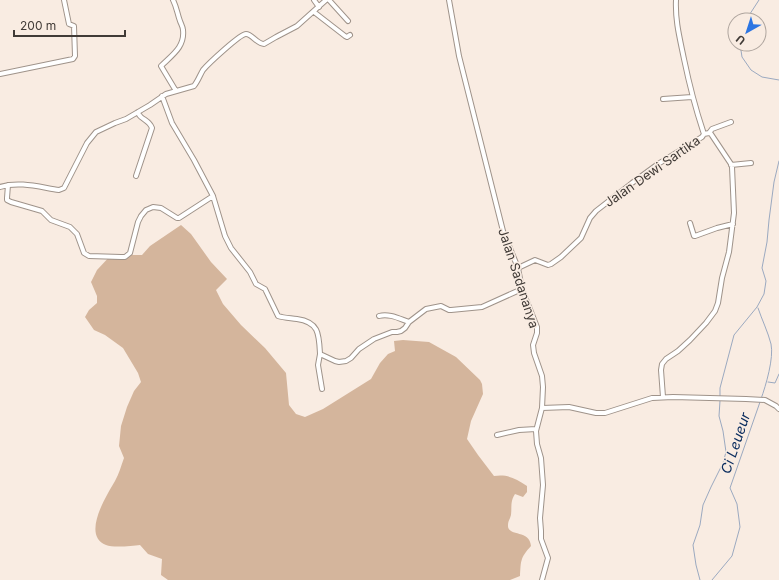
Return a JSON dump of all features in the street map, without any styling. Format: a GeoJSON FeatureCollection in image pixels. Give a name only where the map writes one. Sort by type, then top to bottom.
{"type":"FeatureCollection","features":[{"type":"Feature","properties":{"kind":"street"},"geometry":{"type":"LineString","coordinates":[[0,74],[73,59],[75,56],[74,26],[69,24],[64,0]]}},
{"type":"Feature","properties":{"kind":"street"},"geometry":{"type":"LineString","coordinates":[[173,0],[178,10],[183,28],[182,40],[181,46],[162,65],[162,67],[176,91]]}},
{"type":"Feature","properties":{"kind":"street"},"geometry":{"type":"LineString","coordinates":[[314,0],[319,7]]}},
{"type":"Feature","properties":{"kind":"street"},"geometry":{"type":"LineString","coordinates":[[0,187],[8,184],[17,184],[59,190],[62,189],[66,185],[87,143],[96,132],[126,119],[166,94],[194,86],[204,69],[243,35],[248,34],[260,43],[264,44],[297,26],[326,0]]}},
{"type":"Feature","properties":{"kind":"street"},"geometry":{"type":"LineString","coordinates":[[329,0],[348,20]]}},
{"type":"Feature","properties":{"kind":"street","name":"Jalan Sadananya"},"geometry":{"type":"LineString","coordinates":[[449,0],[459,56],[503,231],[518,268],[522,289],[537,327],[533,348],[542,376],[543,387],[542,408],[536,429],[536,438],[541,458],[543,485],[540,531],[548,558],[542,580]]}},
{"type":"Feature","properties":{"kind":"street","name":"Jalan Dewi Sartika"},"geometry":{"type":"LineString","coordinates":[[518,268],[535,260],[548,265],[561,258],[580,240],[590,218],[596,211],[658,164],[702,137],[704,134],[692,97],[680,47],[676,0]]}},
{"type":"Feature","properties":{"kind":"street"},"geometry":{"type":"LineString","coordinates":[[314,12],[345,36],[347,37],[350,35]]}},
{"type":"Feature","properties":{"kind":"street"},"geometry":{"type":"LineString","coordinates":[[162,96],[172,122],[213,196],[225,236],[231,248],[250,272],[256,284],[265,289],[278,316],[304,320],[315,326],[318,333],[320,354],[318,365],[322,389]]}},
{"type":"Feature","properties":{"kind":"street"},"geometry":{"type":"LineString","coordinates":[[663,99],[692,97]]}},
{"type":"Feature","properties":{"kind":"street"},"geometry":{"type":"LineString","coordinates":[[136,176],[152,128],[138,112]]}},
{"type":"Feature","properties":{"kind":"street"},"geometry":{"type":"LineString","coordinates":[[704,134],[709,133],[712,129],[732,122]]}},
{"type":"Feature","properties":{"kind":"street"},"geometry":{"type":"LineString","coordinates":[[663,397],[661,370],[663,361],[678,351],[690,340],[715,311],[729,252],[734,212],[731,165],[709,133]]}},
{"type":"Feature","properties":{"kind":"street"},"geometry":{"type":"LineString","coordinates":[[731,165],[751,163]]}},
{"type":"Feature","properties":{"kind":"street"},"geometry":{"type":"LineString","coordinates":[[8,184],[7,198],[9,201],[42,211],[51,220],[67,226],[77,234],[84,253],[89,256],[121,257],[128,255],[132,250],[139,219],[143,213],[150,208],[161,208],[179,218],[213,196]]}},
{"type":"Feature","properties":{"kind":"street"},"geometry":{"type":"LineString","coordinates":[[690,223],[694,236],[715,228],[733,224]]}},
{"type":"Feature","properties":{"kind":"street"},"geometry":{"type":"LineString","coordinates":[[320,354],[334,361],[339,362],[346,360],[351,358],[359,349],[374,339],[392,332],[401,331],[420,312],[428,308],[441,306],[448,310],[479,308],[522,289]]}},
{"type":"Feature","properties":{"kind":"street"},"geometry":{"type":"LineString","coordinates":[[379,316],[393,316],[409,322]]}},
{"type":"Feature","properties":{"kind":"street"},"geometry":{"type":"LineString","coordinates":[[542,408],[566,407],[596,413],[605,413],[646,400],[663,397],[753,399],[768,401],[779,409]]}},
{"type":"Feature","properties":{"kind":"street"},"geometry":{"type":"LineString","coordinates":[[497,436],[516,431],[536,429]]}},
{"type":"Feature","properties":{"kind":"shaded area"},"geometry":{"type":"Polygon","coordinates":[[[181,225],[191,234],[211,262],[227,279],[216,290],[223,304],[241,325],[265,348],[286,373],[289,405],[296,414],[305,417],[323,409],[371,379],[380,363],[388,354],[395,351],[394,341],[403,340],[429,342],[456,357],[480,380],[483,394],[471,421],[467,439],[494,476],[511,477],[527,486],[527,492],[523,497],[515,494],[513,497],[511,515],[508,524],[511,531],[527,537],[530,541],[531,546],[522,560],[520,576],[510,580],[168,580],[161,575],[162,559],[148,554],[140,545],[113,546],[106,545],[99,540],[96,533],[98,514],[119,473],[124,458],[119,446],[121,426],[134,391],[141,382],[138,373],[123,348],[105,335],[94,330],[85,317],[89,310],[97,303],[97,296],[91,282],[97,270],[112,254],[142,255],[150,246],[181,225]]]}},
{"type":"Feature","properties":{"kind":"waterway","name":"Ci Leueur"},"geometry":{"type":"LineString","coordinates":[[751,12],[759,0]]}},
{"type":"Feature","properties":{"kind":"waterway","name":"Ci Leueur"},"geometry":{"type":"LineString","coordinates":[[741,52],[742,57],[751,70],[762,77],[779,80]]}},
{"type":"Feature","properties":{"kind":"waterway","name":"Ci Leueur"},"geometry":{"type":"LineString","coordinates":[[720,397],[720,388],[734,335],[757,307],[764,294],[766,281],[762,268],[767,242],[774,182],[779,161]]}},
{"type":"Feature","properties":{"kind":"waterway","name":"Ci Leueur"},"geometry":{"type":"LineString","coordinates":[[758,308],[770,340],[772,350],[769,372],[761,399]]}},
{"type":"Feature","properties":{"kind":"waterway"},"geometry":{"type":"LineString","coordinates":[[768,382],[775,383],[779,374]]}},
{"type":"Feature","properties":{"kind":"waterway","name":"Ci Leueur"},"geometry":{"type":"LineString","coordinates":[[700,580],[693,545],[700,525],[703,505],[723,463],[726,452],[719,416],[720,401]]}},
{"type":"Feature","properties":{"kind":"waterway","name":"Ci Leueur"},"geometry":{"type":"LineString","coordinates":[[712,580],[732,556],[740,527],[737,504],[730,488],[760,402]]}}]}
